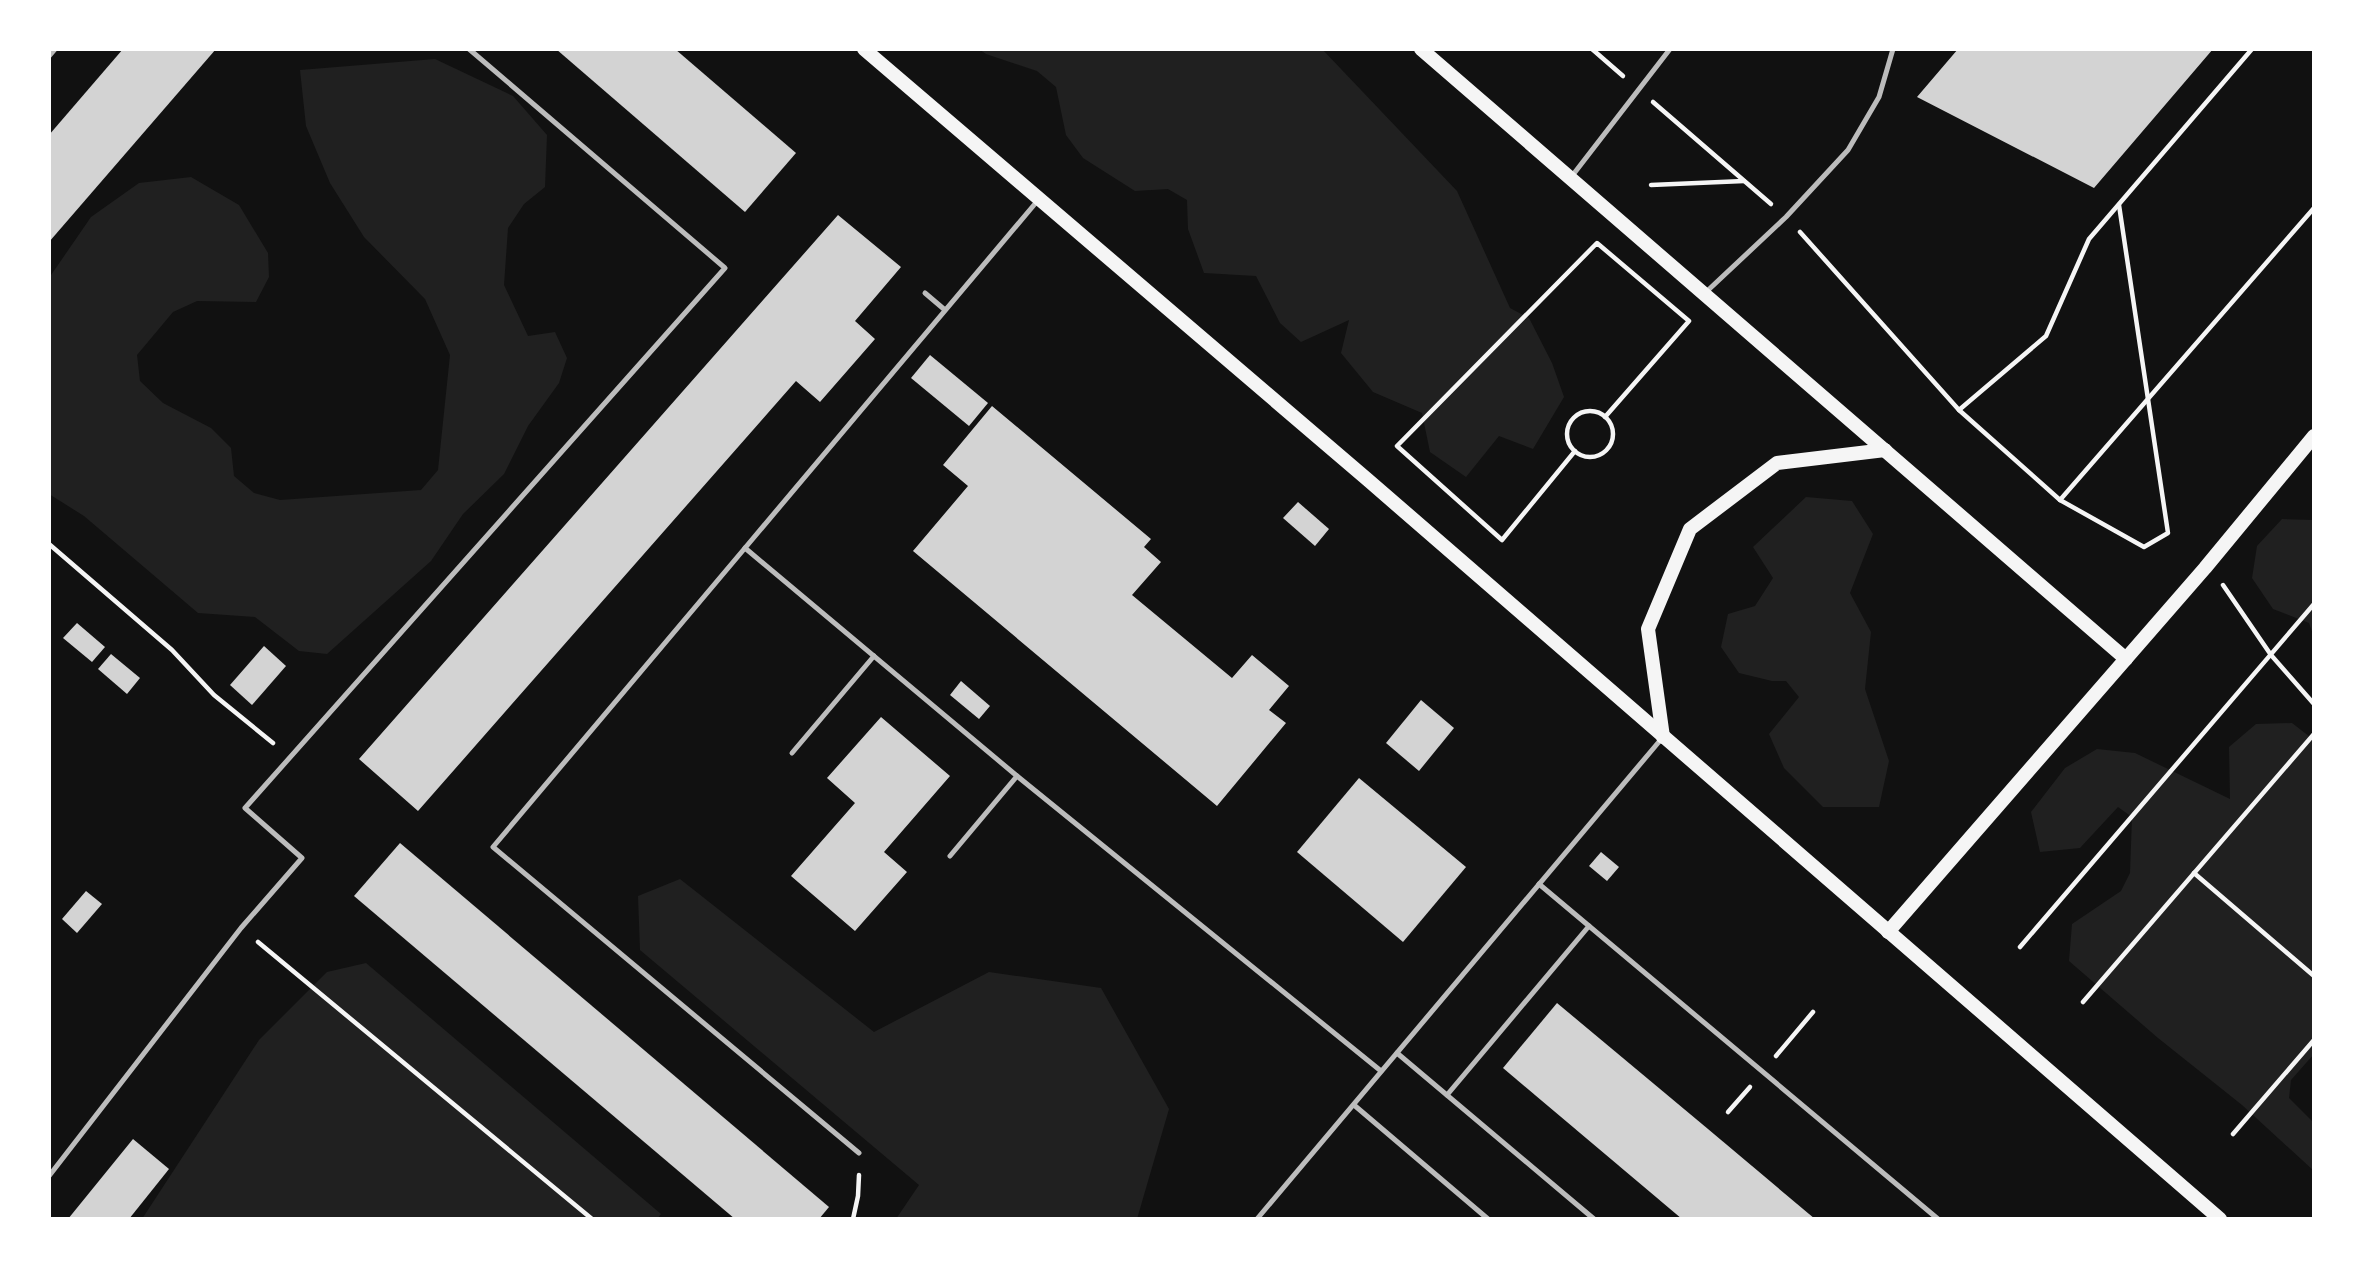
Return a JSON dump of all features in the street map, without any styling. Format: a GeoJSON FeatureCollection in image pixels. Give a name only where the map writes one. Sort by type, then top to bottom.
{"type":"FeatureCollection","features":[{"type":"Feature","properties":{"kind":"main road"},"geometry":{"type":"LineString","coordinates":[[864,49],[1358,471],[2220,1219]]}},
{"type":"Feature","properties":{"kind":"main road"},"geometry":{"type":"LineString","coordinates":[[1421,49],[2126,659]]}},
{"type":"Feature","properties":{"kind":"main road"},"geometry":{"type":"LineString","coordinates":[[1888,932],[2126,659],[2314,436]]}},
{"type":"Feature","properties":{"kind":"main road"},"geometry":{"type":"LineString","coordinates":[[1663,737],[1648,629],[1690,529],[1777,463],[1885,450]]}},
{"type":"Feature","properties":{"kind":"lane"},"geometry":{"type":"LineString","coordinates":[[49,56],[55,49]]}},
{"type":"Feature","properties":{"kind":"lane"},"geometry":{"type":"LineString","coordinates":[[49,1176],[241,928],[302,858],[245,808],[725,268],[469,49]]}},
{"type":"Feature","properties":{"kind":"lane"},"geometry":{"type":"LineString","coordinates":[[1570,179],[1670,49]]}},
{"type":"Feature","properties":{"kind":"lane"},"geometry":{"type":"LineString","coordinates":[[1704,294],[1786,217],[1848,150],[1879,97],[1893,49]]}},
{"type":"Feature","properties":{"kind":"lane"},"geometry":{"type":"LineString","coordinates":[[859,1153],[494,847],[1039,199]]}},
{"type":"Feature","properties":{"kind":"lane"},"geometry":{"type":"LineString","coordinates":[[925,293],[945,310]]}},
{"type":"Feature","properties":{"kind":"lane"},"geometry":{"type":"LineString","coordinates":[[745,548],[1017,776],[1381,1071]]}},
{"type":"Feature","properties":{"kind":"lane"},"geometry":{"type":"LineString","coordinates":[[792,753],[874,656]]}},
{"type":"Feature","properties":{"kind":"lane"},"geometry":{"type":"LineString","coordinates":[[1257,1219],[1663,737]]}},
{"type":"Feature","properties":{"kind":"lane"},"geometry":{"type":"LineString","coordinates":[[950,856],[1017,776]]}},
{"type":"Feature","properties":{"kind":"lane"},"geometry":{"type":"LineString","coordinates":[[1539,884],[1938,1219]]}},
{"type":"Feature","properties":{"kind":"lane"},"geometry":{"type":"LineString","coordinates":[[1447,1095],[1588,926]]}},
{"type":"Feature","properties":{"kind":"lane"},"geometry":{"type":"LineString","coordinates":[[1397,1053],[1594,1219]]}},
{"type":"Feature","properties":{"kind":"lane"},"geometry":{"type":"LineString","coordinates":[[1354,1105],[1488,1219]]}},
{"type":"Feature","properties":{"kind":"path"},"geometry":{"type":"LineString","coordinates":[[1592,49],[1786,217],[1959,410],[2060,500],[2144,547],[2168,533],[2119,204]]}},
{"type":"Feature","properties":{"kind":"path"},"geometry":{"type":"LineString","coordinates":[[1959,410],[2046,336],[2089,239],[2252,49]]}},
{"type":"Feature","properties":{"kind":"path"},"geometry":{"type":"LineString","coordinates":[[1651,185],[1745,181]]}},
{"type":"Feature","properties":{"kind":"path"},"geometry":{"type":"LineString","coordinates":[[2060,500],[2314,208]]}},
{"type":"Feature","properties":{"kind":"path"},"geometry":{"type":"LineString","coordinates":[[1575,451],[1502,540],[1397,446],[1597,243],[1689,321],[1605,416]]}},
{"type":"Feature","properties":{"kind":"path"},"geometry":{"type":"LineString","coordinates":[[1588,411],[1605,416],[1613,432],[1608,449],[1592,457],[1575,451],[1569,444],[1567,435],[1573,419],[1588,411]]}},
{"type":"Feature","properties":{"kind":"path"},"geometry":{"type":"LineString","coordinates":[[49,544],[172,650],[214,695],[290,757]]}},
{"type":"Feature","properties":{"kind":"path"},"geometry":{"type":"LineString","coordinates":[[2222,584],[2271,655],[2314,704]]}},
{"type":"Feature","properties":{"kind":"path"},"geometry":{"type":"LineString","coordinates":[[2020,947],[2314,604]]}},
{"type":"Feature","properties":{"kind":"path"},"geometry":{"type":"LineString","coordinates":[[2082,1002],[2314,734]]}},
{"type":"Feature","properties":{"kind":"path"},"geometry":{"type":"LineString","coordinates":[[2194,873],[2314,976]]}},
{"type":"Feature","properties":{"kind":"path"},"geometry":{"type":"LineString","coordinates":[[241,928],[592,1219]]}},
{"type":"Feature","properties":{"kind":"path"},"geometry":{"type":"LineString","coordinates":[[2233,1134],[2314,1040]]}},
{"type":"Feature","properties":{"kind":"path"},"geometry":{"type":"LineString","coordinates":[[853,1219],[858,1196],[859,1153]]}},
{"type":"Feature","properties":{"kind":"shaded area"},"geometry":{"type":"Polygon","coordinates":[[[979,49],[1322,49],[1457,191],[1510,308],[1529,318],[1552,363],[1564,397],[1533,449],[1499,436],[1466,477],[1430,452],[1422,413],[1373,392],[1341,353],[1349,320],[1301,342],[1280,323],[1256,276],[1204,273],[1188,229],[1187,200],[1168,189],[1135,191],[1083,158],[1066,135],[1056,87],[1037,71],[986,54],[979,49]]]}},
{"type":"Feature","properties":{"kind":"shaded area"},"geometry":{"type":"Polygon","coordinates":[[[435,59],[513,96],[547,135],[545,187],[524,204],[508,228],[504,285],[528,336],[555,332],[567,358],[559,383],[528,426],[504,474],[463,514],[431,561],[327,654],[299,651],[255,617],[198,613],[84,516],[49,494],[49,278],[91,217],[139,183],[191,177],[239,205],[268,253],[269,277],[256,302],[197,301],[173,312],[137,355],[140,381],[163,403],[211,428],[231,448],[234,476],[254,493],[280,500],[421,490],[438,470],[450,355],[425,299],[364,237],[330,183],[306,126],[300,70],[435,59]]]}},
{"type":"Feature","properties":{"kind":"shaded area"},"geometry":{"type":"Polygon","coordinates":[[[1806,497],[1852,501],[1873,534],[1850,593],[1871,632],[1865,689],[1889,761],[1879,807],[1823,807],[1784,768],[1769,734],[1799,697],[1786,681],[1772,681],[1739,673],[1721,647],[1728,614],[1755,606],[1773,578],[1753,547],[1806,497]]]}},
{"type":"Feature","properties":{"kind":"shaded area"},"geometry":{"type":"Polygon","coordinates":[[[2282,519],[2314,520],[2314,637],[2309,623],[2273,609],[2252,578],[2257,546],[2282,519]]]}},
{"type":"Feature","properties":{"kind":"shaded area"},"geometry":{"type":"Polygon","coordinates":[[[2292,723],[2314,740],[2314,1054],[2291,1080],[2289,1098],[2314,1123],[2314,1171],[2242,1105],[2158,1038],[2069,961],[2072,924],[2121,891],[2130,873],[2132,817],[2118,807],[2080,848],[2040,852],[2031,812],[2065,768],[2097,749],[2135,753],[2230,799],[2229,747],[2256,724],[2292,723]]]}},
{"type":"Feature","properties":{"kind":"shaded area"},"geometry":{"type":"Polygon","coordinates":[[[680,879],[874,1032],[989,972],[1101,988],[1169,1109],[1137,1219],[896,1219],[919,1185],[640,950],[638,896],[680,879]]]}},
{"type":"Feature","properties":{"kind":"shaded area"},"geometry":{"type":"Polygon","coordinates":[[[366,963],[661,1214],[657,1219],[142,1219],[259,1040],[327,972],[366,963]]]}},
{"type":"Feature","properties":{"kind":"building"},"geometry":{"type":"Polygon","coordinates":[[[123,49],[216,49],[49,242],[49,135],[123,49]]]}},
{"type":"Feature","properties":{"kind":"building"},"geometry":{"type":"Polygon","coordinates":[[[556,49],[675,49],[796,153],[745,212],[556,49]]]}},
{"type":"Feature","properties":{"kind":"building"},"geometry":{"type":"Polygon","coordinates":[[[1958,49],[2213,49],[2094,188],[1917,97],[1958,49]]]}},
{"type":"Feature","properties":{"kind":"building"},"geometry":{"type":"Polygon","coordinates":[[[838,215],[901,267],[855,321],[875,339],[820,402],[796,381],[418,811],[359,759],[838,215]]]}},
{"type":"Feature","properties":{"kind":"building"},"geometry":{"type":"Polygon","coordinates":[[[930,355],[988,403],[969,426],[911,378],[930,355]]]}},
{"type":"Feature","properties":{"kind":"building"},"geometry":{"type":"Polygon","coordinates":[[[992,406],[1151,539],[1144,547],[1161,562],[1132,595],[1232,678],[1252,655],[1289,686],[1269,710],[1286,723],[1217,806],[913,551],[968,486],[943,465],[992,406]]]}},
{"type":"Feature","properties":{"kind":"building"},"geometry":{"type":"Polygon","coordinates":[[[1298,502],[1329,529],[1315,546],[1283,518],[1298,502]]]}},
{"type":"Feature","properties":{"kind":"building"},"geometry":{"type":"Polygon","coordinates":[[[77,623],[105,647],[92,662],[63,638],[77,623]]]}},
{"type":"Feature","properties":{"kind":"building"},"geometry":{"type":"Polygon","coordinates":[[[264,646],[286,666],[252,705],[230,685],[264,646]]]}},
{"type":"Feature","properties":{"kind":"building"},"geometry":{"type":"Polygon","coordinates":[[[111,654],[140,678],[127,694],[98,669],[111,654]]]}},
{"type":"Feature","properties":{"kind":"building"},"geometry":{"type":"Polygon","coordinates":[[[961,681],[990,706],[979,719],[950,695],[961,681]]]}},
{"type":"Feature","properties":{"kind":"building"},"geometry":{"type":"Polygon","coordinates":[[[1421,700],[1454,728],[1419,771],[1386,743],[1421,700]]]}},
{"type":"Feature","properties":{"kind":"building"},"geometry":{"type":"Polygon","coordinates":[[[881,717],[950,776],[884,852],[907,872],[855,931],[791,876],[855,803],[827,778],[881,717]]]}},
{"type":"Feature","properties":{"kind":"building"},"geometry":{"type":"Polygon","coordinates":[[[1359,778],[1466,867],[1403,942],[1297,852],[1359,778]]]}},
{"type":"Feature","properties":{"kind":"building"},"geometry":{"type":"Polygon","coordinates":[[[400,843],[829,1207],[819,1219],[735,1219],[354,896],[400,843]]]}},
{"type":"Feature","properties":{"kind":"building"},"geometry":{"type":"Polygon","coordinates":[[[1601,852],[1619,867],[1607,881],[1589,866],[1601,852]]]}},
{"type":"Feature","properties":{"kind":"building"},"geometry":{"type":"Polygon","coordinates":[[[86,891],[102,904],[77,933],[62,919],[86,891]]]}},
{"type":"Feature","properties":{"kind":"building"},"geometry":{"type":"Polygon","coordinates":[[[1557,1003],[1815,1219],[1682,1219],[1503,1068],[1557,1003]]]}},
{"type":"Feature","properties":{"kind":"building"},"geometry":{"type":"Polygon","coordinates":[[[133,1139],[169,1169],[129,1219],[68,1219],[133,1139]]]}}]}
